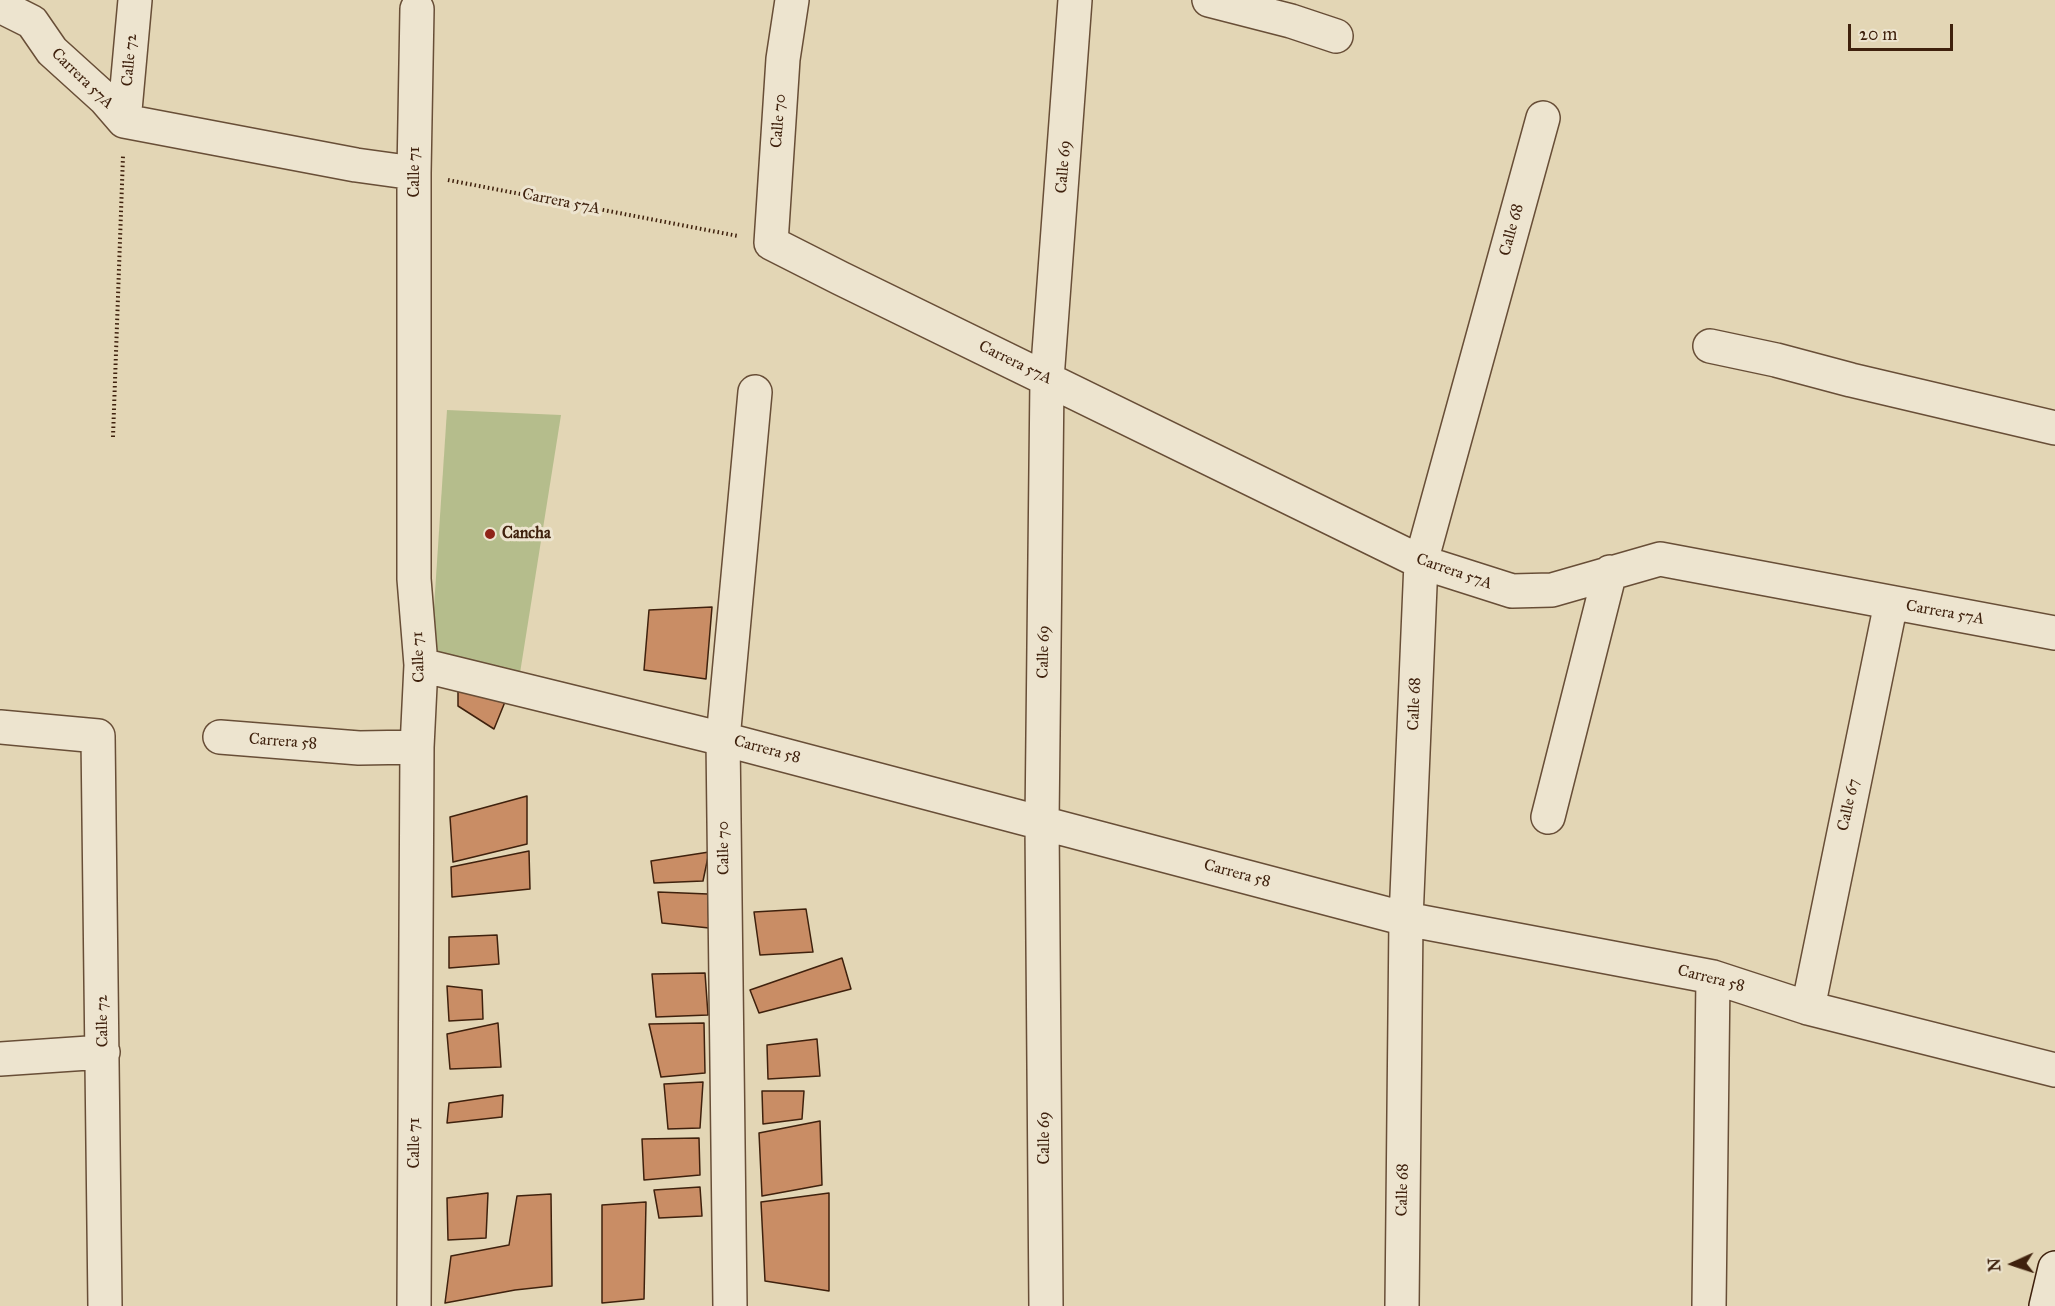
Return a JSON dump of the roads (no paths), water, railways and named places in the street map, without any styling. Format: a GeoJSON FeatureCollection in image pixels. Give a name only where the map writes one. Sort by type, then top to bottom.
{"type":"FeatureCollection","features":[{"type":"Feature","properties":{"kind":"street","name":"Calle 72"},"geometry":{"type":"LineString","coordinates":[[124,121],[135,0]]}},
{"type":"Feature","properties":{"kind":"street","name":"Calle 70"},"geometry":{"type":"LineString","coordinates":[[771,243],[783,59],[792,0]]}},
{"type":"Feature","properties":{"kind":"street","name":"Calle 69"},"geometry":{"type":"LineString","coordinates":[[1046,1306],[1042,823],[1047,379],[1076,0]]}},
{"type":"Feature","properties":{"kind":"street"},"geometry":{"type":"LineString","coordinates":[[1209,0],[1291,21],[1336,36]]}},
{"type":"Feature","properties":{"kind":"street","name":"Carrera 57A"},"geometry":{"type":"LineString","coordinates":[[0,6],[32,22],[52,51],[105,99],[124,121],[356,165],[414,173]]}},
{"type":"Feature","properties":{"kind":"street","name":"Calle 71"},"geometry":{"type":"LineString","coordinates":[[414,1306],[417,747],[421,665],[414,579],[414,173],[417,9]]}},
{"type":"Feature","properties":{"kind":"street","name":"Calle 68"},"geometry":{"type":"LineString","coordinates":[[1402,1306],[1406,918],[1420,562],[1543,118]]}},
{"type":"Feature","properties":{"kind":"street","name":"Carrera 57A"},"geometry":{"type":"LineString","coordinates":[[771,243],[1420,562],[1512,591],[1552,590],[1660,559],[2055,633]]}},
{"type":"Feature","properties":{"kind":"street"},"geometry":{"type":"LineString","coordinates":[[1710,346],[2055,428]]}},
{"type":"Feature","properties":{"kind":"street","name":"Calle 70"},"geometry":{"type":"LineString","coordinates":[[730,1306],[723,739],[755,392]]}},
{"type":"Feature","properties":{"kind":"street"},"geometry":{"type":"LineString","coordinates":[[1548,817],[1610,572]]}},
{"type":"Feature","properties":{"kind":"street","name":"Calle 67"},"geometry":{"type":"LineString","coordinates":[[1808,1008],[1891,603]]}},
{"type":"Feature","properties":{"kind":"street","name":"Carrera 58"},"geometry":{"type":"LineString","coordinates":[[421,665],[723,739],[1406,918],[1713,977],[1808,1008],[2055,1070]]}},
{"type":"Feature","properties":{"kind":"street","name":"Calle 72"},"geometry":{"type":"LineString","coordinates":[[0,727],[98,736],[105,1306]]}},
{"type":"Feature","properties":{"kind":"street","name":"Carrera 58"},"geometry":{"type":"LineString","coordinates":[[220,737],[359,748],[417,747]]}},
{"type":"Feature","properties":{"kind":"street"},"geometry":{"type":"LineString","coordinates":[[1709,1306],[1713,977]]}},
{"type":"Feature","properties":{"kind":"street"},"geometry":{"type":"LineString","coordinates":[[0,1059],[103,1052]]}},
{"type":"Feature","properties":{"kind":"street"},"geometry":{"type":"LineString","coordinates":[[2046,1306],[2055,1268]]}},
{"type":"Feature","properties":{"kind":"place","name":"Cancha"},"geometry":{"type":"Point","coordinates":[490,534]}}]}
